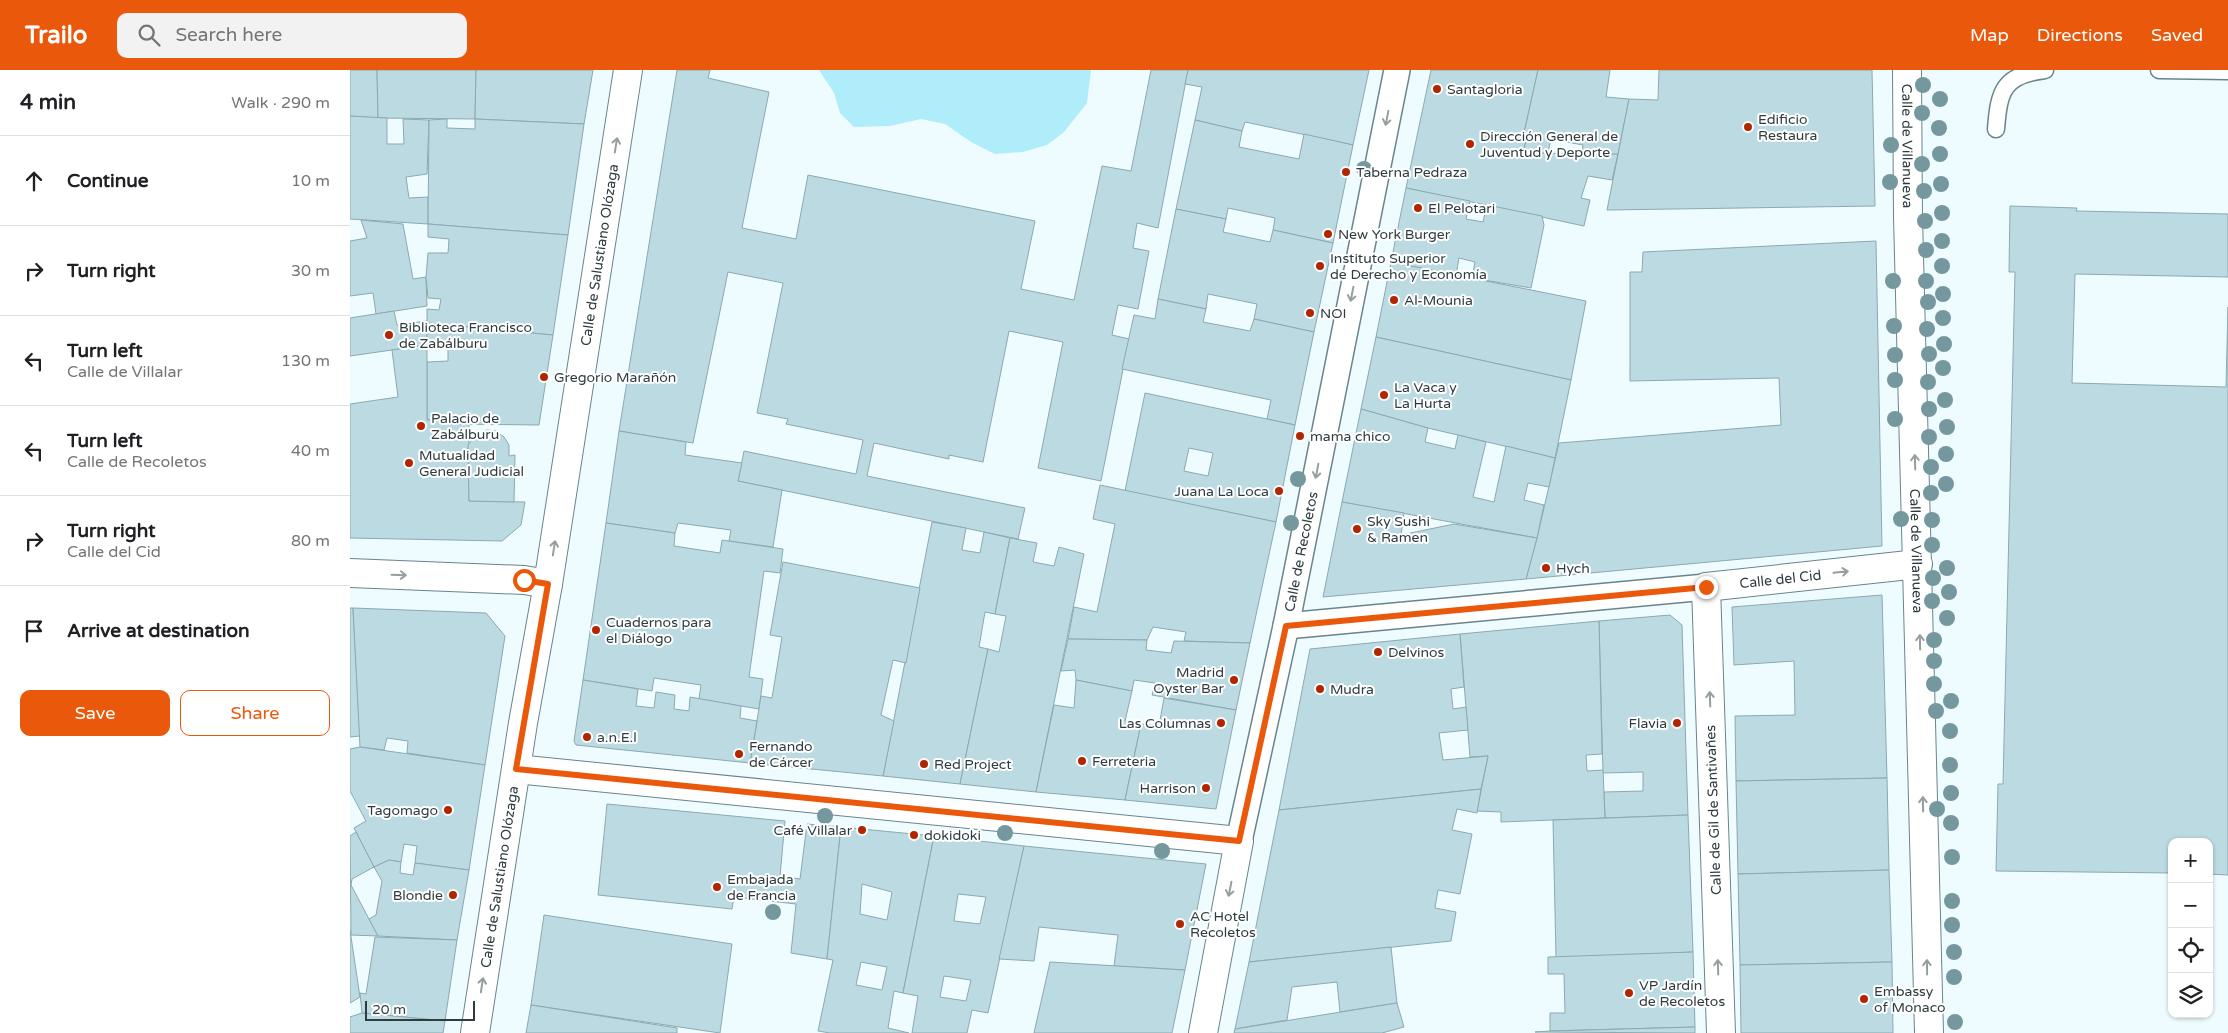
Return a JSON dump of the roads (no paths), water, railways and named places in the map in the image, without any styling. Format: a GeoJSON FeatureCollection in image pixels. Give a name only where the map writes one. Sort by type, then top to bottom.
{"type":"FeatureCollection","features":[{"type":"Feature","properties":{"kind":"street","name":"Calle de Salustiano Olózaga"},"geometry":{"type":"LineString","coordinates":[[475,1033],[516,769],[548,584],[628,70]]}},
{"type":"Feature","properties":{"kind":"street","name":"Calle de Recoletos"},"geometry":{"type":"LineString","coordinates":[[1203,1033],[1239,841],[1286,626],[1397,70]]}},
{"type":"Feature","properties":{"kind":"street","name":"Calle de Villanueva"},"geometry":{"type":"LineString","coordinates":[[1907,70],[1908,217],[1929,1033]]}},
{"type":"Feature","properties":{"kind":"street","name":"Calle del Cid"},"geometry":{"type":"LineString","coordinates":[[1286,626],[1706,587],[1918,564]]}},
{"type":"Feature","properties":{"kind":"street"},"geometry":{"type":"LineString","coordinates":[[350,573],[524,580],[548,584]]}},
{"type":"Feature","properties":{"kind":"street","name":"Calle de Gil de Santivañes"},"geometry":{"type":"LineString","coordinates":[[1706,587],[1721,1033]]}},
{"type":"Feature","properties":{"kind":"street"},"geometry":{"type":"LineString","coordinates":[[516,769],[1239,841]]}},
{"type":"Feature","properties":{"kind":"lane"},"geometry":{"type":"LineString","coordinates":[[1996,129],[1998,100],[2008,84],[2023,74],[2045,70]]}},
{"type":"Feature","properties":{"kind":"lane"},"geometry":{"type":"LineString","coordinates":[[2159,70],[2228,71]]}},
{"type":"Feature","properties":{"kind":"place","name":"Santagloria"},"geometry":{"type":"Point","coordinates":[1437,89]}},
{"type":"Feature","properties":{"kind":"place","name":"Edificio Restaura"},"geometry":{"type":"Point","coordinates":[1748,127]}},
{"type":"Feature","properties":{"kind":"place","name":"Dirección General de Juventud y Deporte"},"geometry":{"type":"Point","coordinates":[1470,144]}},
{"type":"Feature","properties":{"kind":"place","name":"Taberna Pedraza"},"geometry":{"type":"Point","coordinates":[1346,172]}},
{"type":"Feature","properties":{"kind":"place","name":"El Pelotari"},"geometry":{"type":"Point","coordinates":[1418,208]}},
{"type":"Feature","properties":{"kind":"place","name":"New York Burger"},"geometry":{"type":"Point","coordinates":[1328,234]}},
{"type":"Feature","properties":{"kind":"place","name":"Instituto Superior de Derecho y Economía"},"geometry":{"type":"Point","coordinates":[1320,266]}},
{"type":"Feature","properties":{"kind":"place","name":"Al-Mounia"},"geometry":{"type":"Point","coordinates":[1394,300]}},
{"type":"Feature","properties":{"kind":"place","name":"NOI"},"geometry":{"type":"Point","coordinates":[1310,313]}},
{"type":"Feature","properties":{"kind":"place","name":"Biblioteca Francisco de Zabálburu"},"geometry":{"type":"Point","coordinates":[389,335]}},
{"type":"Feature","properties":{"kind":"place","name":"Gregorio Marañón"},"geometry":{"type":"Point","coordinates":[544,377]}},
{"type":"Feature","properties":{"kind":"place","name":"La Vaca y La Hurta"},"geometry":{"type":"Point","coordinates":[1384,395]}},
{"type":"Feature","properties":{"kind":"place","name":"Palacio de Zabálburu"},"geometry":{"type":"Point","coordinates":[421,426]}},
{"type":"Feature","properties":{"kind":"place","name":"mama chico"},"geometry":{"type":"Point","coordinates":[1300,436]}},
{"type":"Feature","properties":{"kind":"place","name":"Mutualidad General Judicial"},"geometry":{"type":"Point","coordinates":[409,463]}},
{"type":"Feature","properties":{"kind":"place","name":"Juana La Loca"},"geometry":{"type":"Point","coordinates":[1279,491]}},
{"type":"Feature","properties":{"kind":"place","name":"Sky Sushi & Ramen"},"geometry":{"type":"Point","coordinates":[1357,529]}},
{"type":"Feature","properties":{"kind":"place","name":"Hych"},"geometry":{"type":"Point","coordinates":[1546,568]}},
{"type":"Feature","properties":{"kind":"place","name":"Cuadernos para el Diálogo"},"geometry":{"type":"Point","coordinates":[596,630]}},
{"type":"Feature","properties":{"kind":"place","name":"Delvinos"},"geometry":{"type":"Point","coordinates":[1378,652]}},
{"type":"Feature","properties":{"kind":"place","name":"Madrid Oyster Bar"},"geometry":{"type":"Point","coordinates":[1234,680]}},
{"type":"Feature","properties":{"kind":"place","name":"Mudra"},"geometry":{"type":"Point","coordinates":[1320,689]}},
{"type":"Feature","properties":{"kind":"place","name":"Las Columnas"},"geometry":{"type":"Point","coordinates":[1221,723]}},
{"type":"Feature","properties":{"kind":"place","name":"Flavia"},"geometry":{"type":"Point","coordinates":[1677,723]}},
{"type":"Feature","properties":{"kind":"place","name":"a.n.E.l"},"geometry":{"type":"Point","coordinates":[587,737]}},
{"type":"Feature","properties":{"kind":"place","name":"Fernando de Cárcer"},"geometry":{"type":"Point","coordinates":[739,754]}},
{"type":"Feature","properties":{"kind":"place","name":"Ferreteria"},"geometry":{"type":"Point","coordinates":[1082,761]}},
{"type":"Feature","properties":{"kind":"place","name":"Red Project"},"geometry":{"type":"Point","coordinates":[924,764]}},
{"type":"Feature","properties":{"kind":"place","name":"Harrison"},"geometry":{"type":"Point","coordinates":[1206,788]}},
{"type":"Feature","properties":{"kind":"place","name":"Tagomago"},"geometry":{"type":"Point","coordinates":[448,810]}},
{"type":"Feature","properties":{"kind":"place","name":"Café Villalar"},"geometry":{"type":"Point","coordinates":[862,830]}},
{"type":"Feature","properties":{"kind":"place","name":"dokidoki"},"geometry":{"type":"Point","coordinates":[914,835]}},
{"type":"Feature","properties":{"kind":"place","name":"Embajada de Francia"},"geometry":{"type":"Point","coordinates":[717,887]}},
{"type":"Feature","properties":{"kind":"place","name":"Blondie"},"geometry":{"type":"Point","coordinates":[453,895]}},
{"type":"Feature","properties":{"kind":"place","name":"AC Hotel Recoletos"},"geometry":{"type":"Point","coordinates":[1180,924]}},
{"type":"Feature","properties":{"kind":"place","name":"VP Jardín de Recoletos"},"geometry":{"type":"Point","coordinates":[1629,993]}},
{"type":"Feature","properties":{"kind":"place","name":"Embassy of Monaco"},"geometry":{"type":"Point","coordinates":[1864,999]}}]}
